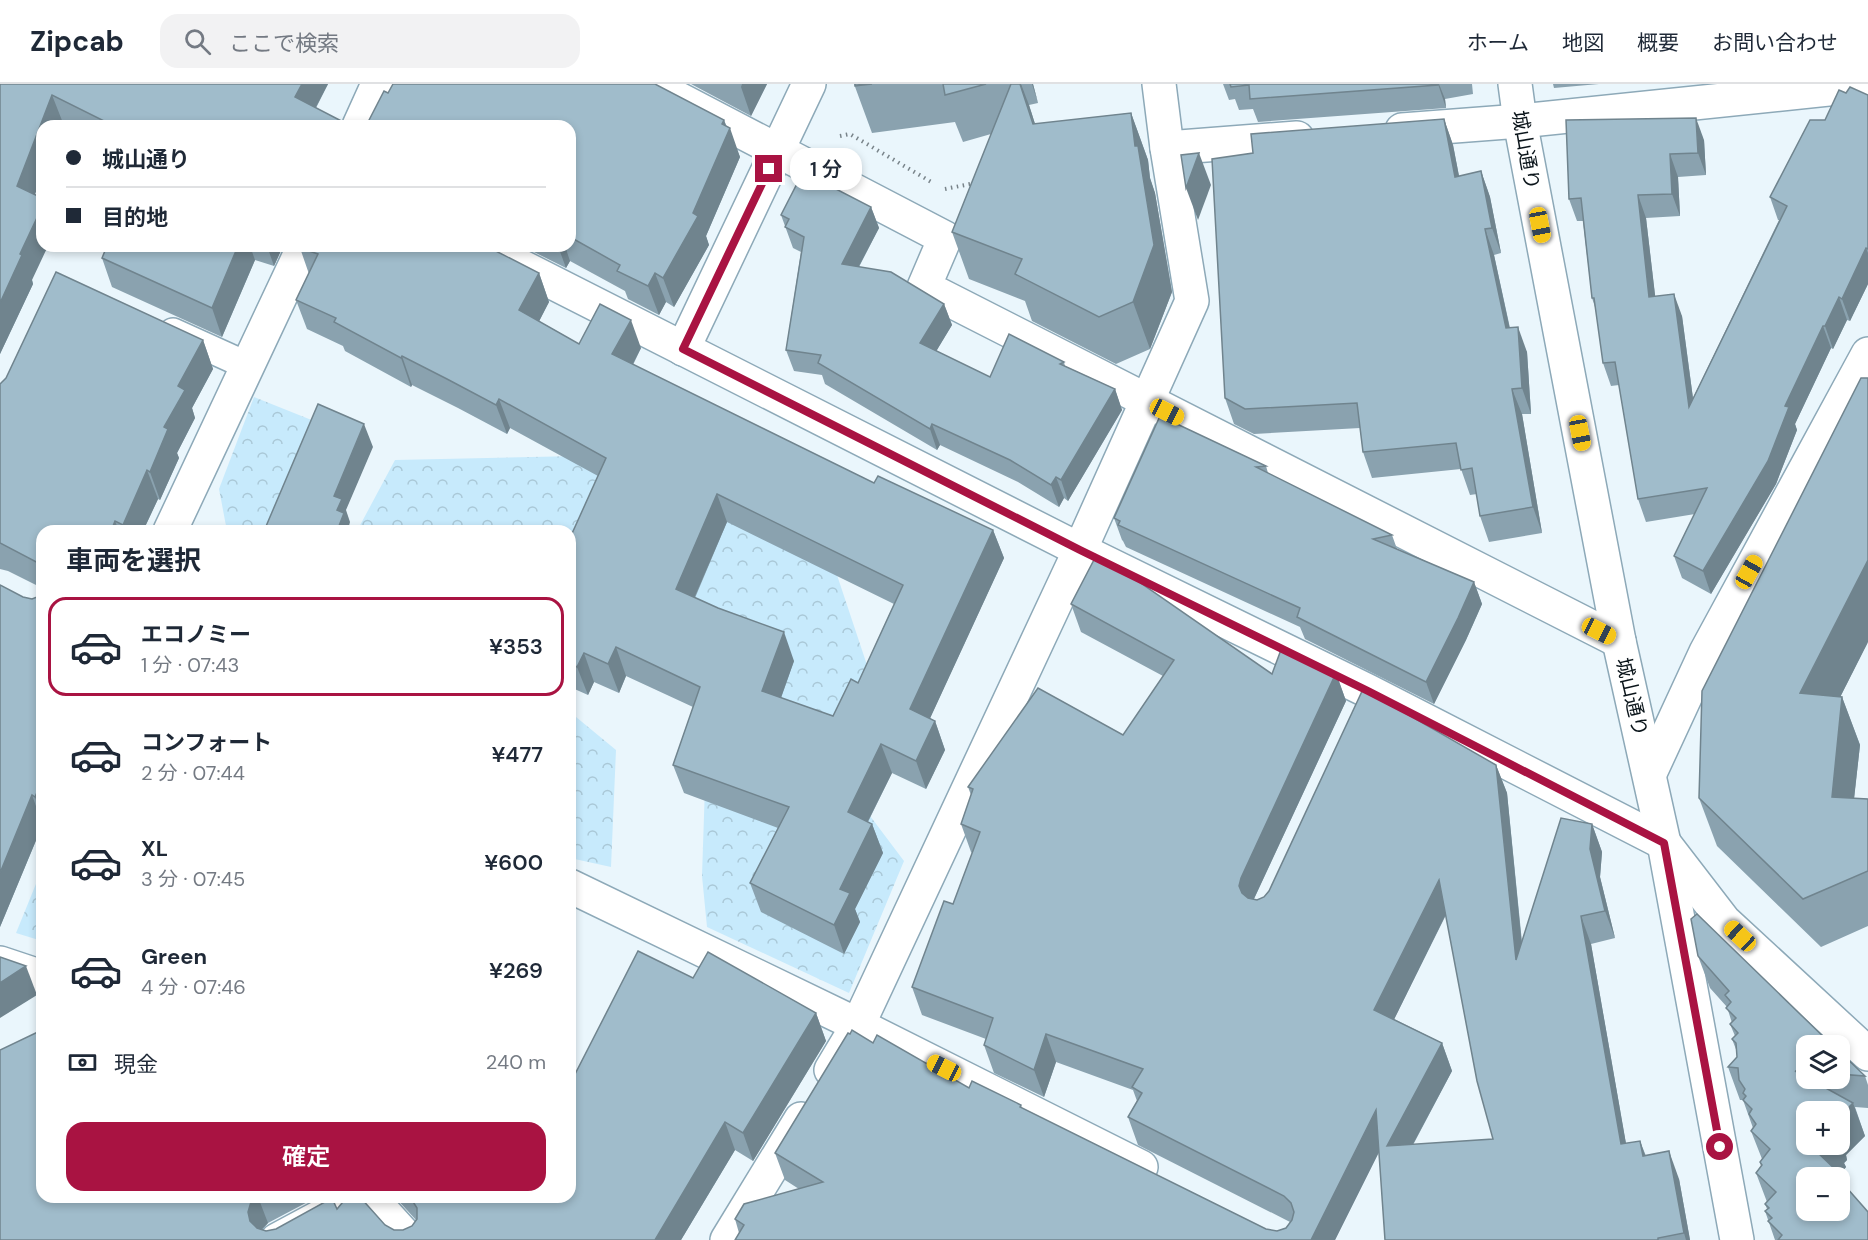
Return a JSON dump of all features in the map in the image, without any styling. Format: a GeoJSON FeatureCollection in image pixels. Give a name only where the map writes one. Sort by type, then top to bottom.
{"type":"FeatureCollection","features":[{"type":"Feature","properties":{"kind":"street"},"geometry":{"type":"LineString","coordinates":[[362,120],[378,84]]}},
{"type":"Feature","properties":{"kind":"street"},"geometry":{"type":"LineString","coordinates":[[650,84],[945,238],[924,287],[1619,641]]}},
{"type":"Feature","properties":{"kind":"street"},"geometry":{"type":"LineString","coordinates":[[683,349],[809,84]]}},
{"type":"Feature","properties":{"kind":"street"},"geometry":{"type":"LineString","coordinates":[[727,1240],[858,1024],[1080,550],[1192,301],[1159,84]]}},
{"type":"Feature","properties":{"kind":"street","name":"城山通り"},"geometry":{"type":"LineString","coordinates":[[1515,84],[1520,121],[1619,641],[1664,843],[1737,1240]]}},
{"type":"Feature","properties":{"kind":"street"},"geometry":{"type":"LineString","coordinates":[[1369,133],[1520,121],[1831,86],[1868,85]]}},
{"type":"Feature","properties":{"kind":"street"},"geometry":{"type":"LineString","coordinates":[[1167,148],[1322,136]]}},
{"type":"Feature","properties":{"kind":"street"},"geometry":{"type":"LineString","coordinates":[[173,525],[301,252]]}},
{"type":"Feature","properties":{"kind":"street"},"geometry":{"type":"LineString","coordinates":[[493,252],[1080,550],[1363,702],[1664,843],[1724,921],[1868,1054]]}},
{"type":"Feature","properties":{"kind":"street"},"geometry":{"type":"LineString","coordinates":[[1650,773],[1706,652],[1868,354]]}},
{"type":"Feature","properties":{"kind":"street"},"geometry":{"type":"LineString","coordinates":[[576,899],[858,1024],[1167,1181]]}},
{"type":"Feature","properties":{"kind":"street"},"geometry":{"type":"LineString","coordinates":[[0,963],[36,975]]}},
{"type":"Feature","properties":{"kind":"street"},"geometry":{"type":"LineString","coordinates":[[277,1240],[346,1203]]}},
{"type":"Feature","properties":{"kind":"street"},"geometry":{"type":"LineString","coordinates":[[375,1203],[409,1240]]}},
{"type":"Feature","properties":{"kind":"lane"},"geometry":{"type":"LineString","coordinates":[[152,323],[248,366]]}},
{"type":"Feature","properties":{"kind":"path"},"geometry":{"type":"LineString","coordinates":[[778,149],[850,134],[946,190],[980,182]]}},
{"type":"Feature","properties":{"kind":"green space"},"geometry":{"type":"Polygon","coordinates":[[[254,397],[319,423],[279,525],[226,525],[219,489],[254,397]]]}},
{"type":"Feature","properties":{"kind":"green space"},"geometry":{"type":"Polygon","coordinates":[[[578,456],[697,483],[836,572],[874,686],[852,792],[904,861],[849,993],[707,927],[702,876],[708,695],[576,597],[576,525],[360,525],[395,460],[578,456]]]}},
{"type":"Feature","properties":{"kind":"green space"},"geometry":{"type":"Polygon","coordinates":[[[576,717],[616,750],[611,867],[576,859],[576,717]]]}},
{"type":"Feature","properties":{"kind":"green space"},"geometry":{"type":"Polygon","coordinates":[[[36,884],[36,939],[16,933],[36,884]]]}},
{"type":"Feature","properties":{"kind":"building"},"geometry":{"type":"Polygon","coordinates":[[[0,84],[302,84],[295,97],[339,120],[102,120],[52,95],[42,120],[36,120],[36,137],[17,186],[36,195],[36,220],[0,303],[0,84]]]}},
{"type":"Feature","properties":{"kind":"building"},"geometry":{"type":"Polygon","coordinates":[[[393,84],[655,84],[724,120],[722,124],[730,128],[693,213],[698,216],[663,278],[655,273],[648,286],[617,271],[620,265],[576,240],[576,120],[369,120],[384,91],[388,93],[393,84]]]}},
{"type":"Feature","properties":{"kind":"building"},"geometry":{"type":"Polygon","coordinates":[[[943,84],[986,84],[945,95],[943,84]]]}},
{"type":"Feature","properties":{"kind":"building"},"geometry":{"type":"Polygon","coordinates":[[[1011,84],[1020,84],[1033,124],[1131,113],[1154,245],[1133,302],[1099,317],[1015,274],[1022,259],[952,232],[1011,84]]]}},
{"type":"Feature","properties":{"kind":"building"},"geometry":{"type":"Polygon","coordinates":[[[1230,84],[1438,85],[1250,99],[1249,85],[1231,87],[1230,84]]]}},
{"type":"Feature","properties":{"kind":"building"},"geometry":{"type":"Polygon","coordinates":[[[1850,87],[1868,95],[1868,249],[1866,248],[1842,299],[1839,297],[1823,326],[1785,406],[1789,407],[1768,461],[1703,571],[1674,556],[1707,488],[1638,499],[1615,362],[1603,363],[1594,298],[1592,298],[1581,198],[1569,199],[1566,120],[1696,118],[1698,153],[1670,154],[1672,194],[1638,195],[1649,297],[1674,294],[1689,407],[1787,206],[1770,197],[1810,120],[1825,120],[1839,90],[1846,93],[1850,87]]]}},
{"type":"Feature","properties":{"kind":"building"},"geometry":{"type":"Polygon","coordinates":[[[1444,119],[1455,177],[1481,171],[1492,228],[1485,229],[1506,328],[1518,327],[1522,388],[1512,389],[1533,507],[1480,516],[1472,468],[1461,470],[1456,443],[1363,452],[1357,403],[1245,409],[1225,398],[1212,159],[1253,153],[1251,134],[1444,119]]]}},
{"type":"Feature","properties":{"kind":"building"},"geometry":{"type":"Polygon","coordinates":[[[1199,153],[1186,188],[1181,155],[1199,153]]]}},
{"type":"Feature","properties":{"kind":"building"},"geometry":{"type":"Polygon","coordinates":[[[803,172],[871,207],[842,264],[891,272],[944,304],[920,343],[990,377],[1009,334],[1064,362],[1060,364],[1115,389],[1061,480],[1056,477],[1051,485],[1010,460],[932,424],[930,429],[818,363],[821,355],[786,350],[804,237],[785,227],[789,219],[781,215],[803,172]]]}},
{"type":"Feature","properties":{"kind":"building"},"geometry":{"type":"Polygon","coordinates":[[[104,252],[235,252],[212,308],[102,258],[104,252]]]}},
{"type":"Feature","properties":{"kind":"building"},"geometry":{"type":"Polygon","coordinates":[[[312,252],[498,252],[539,273],[519,310],[579,344],[600,304],[631,320],[612,354],[874,483],[878,476],[993,530],[910,709],[935,721],[916,761],[881,744],[848,812],[872,824],[840,889],[850,893],[834,925],[750,883],[789,807],[673,765],[700,687],[616,647],[608,664],[584,653],[576,666],[576,525],[606,458],[499,399],[496,405],[402,356],[401,358],[334,322],[336,318],[296,300],[318,254],[312,252]],[[717,494],[676,589],[718,608],[784,632],[762,691],[833,716],[851,679],[858,683],[903,585],[717,494]]]}},
{"type":"Feature","properties":{"kind":"building"},"geometry":{"type":"Polygon","coordinates":[[[56,272],[203,340],[178,386],[185,390],[164,427],[168,429],[150,472],[147,470],[123,525],[115,521],[113,525],[36,525],[36,562],[0,543],[0,384],[6,378],[56,272]]]}},
{"type":"Feature","properties":{"kind":"building"},"geometry":{"type":"Polygon","coordinates":[[[1861,378],[1868,378],[1868,560],[1800,693],[1842,697],[1832,797],[1868,799],[1868,871],[1803,899],[1699,798],[1702,691],[1861,378]]]}},
{"type":"Feature","properties":{"kind":"building"},"geometry":{"type":"Polygon","coordinates":[[[318,404],[364,424],[334,496],[342,499],[337,510],[344,513],[339,525],[267,525],[318,404]]]}},
{"type":"Feature","properties":{"kind":"building"},"geometry":{"type":"Polygon","coordinates":[[[1160,416],[1266,466],[1256,467],[1392,535],[1373,539],[1474,582],[1426,682],[1297,617],[1300,608],[1118,525],[1120,521],[1114,518],[1160,416]]]}},
{"type":"Feature","properties":{"kind":"building"},"geometry":{"type":"Polygon","coordinates":[[[1096,556],[1116,566],[1272,674],[1282,647],[1336,673],[1241,878],[1239,886],[1248,898],[1257,900],[1269,891],[1364,687],[1406,709],[1405,713],[1496,765],[1516,960],[1561,818],[1592,824],[1590,849],[1605,911],[1581,916],[1621,1144],[1640,1141],[1643,1156],[1669,1151],[1684,1233],[1658,1238],[1658,1240],[1385,1240],[1376,1110],[1311,1240],[735,1240],[744,1225],[735,1219],[744,1204],[823,1182],[775,1153],[852,1030],[873,1043],[877,1035],[969,1088],[972,1081],[1266,1229],[1277,1231],[1286,1228],[1292,1220],[1294,1212],[1291,1203],[1284,1196],[1128,1117],[1142,1093],[1132,1087],[1143,1069],[1046,1034],[1034,1070],[984,1045],[993,1018],[912,987],[944,901],[953,904],[980,832],[961,824],[973,789],[968,787],[1038,688],[1123,735],[1174,660],[1071,604],[1096,556]],[[1439,880],[1374,1010],[1442,1043],[1387,1146],[1493,1139],[1477,1081],[1439,880]]]}},
{"type":"Feature","properties":{"kind":"building"},"geometry":{"type":"Polygon","coordinates":[[[0,585],[23,597],[36,597],[36,795],[35,797],[32,795],[0,873],[0,585]]]}},
{"type":"Feature","properties":{"kind":"building"},"geometry":{"type":"Polygon","coordinates":[[[1697,914],[1822,1035],[1796,1035],[1796,1089],[1828,1089],[1849,1101],[1796,1101],[1796,1155],[1820,1155],[1833,1167],[1796,1167],[1796,1221],[1850,1221],[1850,1192],[1868,1212],[1868,1240],[1778,1240],[1782,1235],[1768,1221],[1772,1218],[1765,1211],[1769,1208],[1765,1204],[1776,1192],[1756,1173],[1762,1165],[1760,1162],[1770,1149],[1751,1131],[1756,1124],[1749,1114],[1752,1109],[1743,1100],[1746,1096],[1743,1093],[1745,1089],[1739,1080],[1738,1068],[1728,1067],[1737,1057],[1736,1043],[1732,1039],[1738,1033],[1730,1024],[1736,1018],[1726,1008],[1731,1002],[1725,995],[1729,991],[1698,956],[1691,919],[1697,914]]]}},
{"type":"Feature","properties":{"kind":"building"},"geometry":{"type":"Polygon","coordinates":[[[638,951],[693,978],[708,952],[816,1013],[743,1133],[725,1122],[655,1240],[0,1240],[0,1050],[36,1033],[36,1203],[251,1203],[248,1212],[250,1221],[257,1228],[266,1231],[276,1229],[323,1203],[334,1203],[337,1209],[342,1203],[365,1203],[385,1225],[394,1230],[403,1230],[412,1226],[417,1219],[417,1208],[414,1203],[576,1203],[576,1072],[638,951]]]}},
{"type":"Feature","properties":{"kind":"building"},"geometry":{"type":"Polygon","coordinates":[[[0,957],[26,966],[0,983],[0,957]]]}},
{"type":"Feature","properties":{"kind":"building"},"geometry":{"type":"Polygon","coordinates":[[[1850,1062],[1865,1076],[1850,1075],[1850,1062]]]}},
{"type":"Feature","properties":{"kind":"route"},"geometry":{"type":"LineString","coordinates":[[769,169],[683,349],[1080,550],[1368,691],[1664,843],[1720,1147]]}}]}
